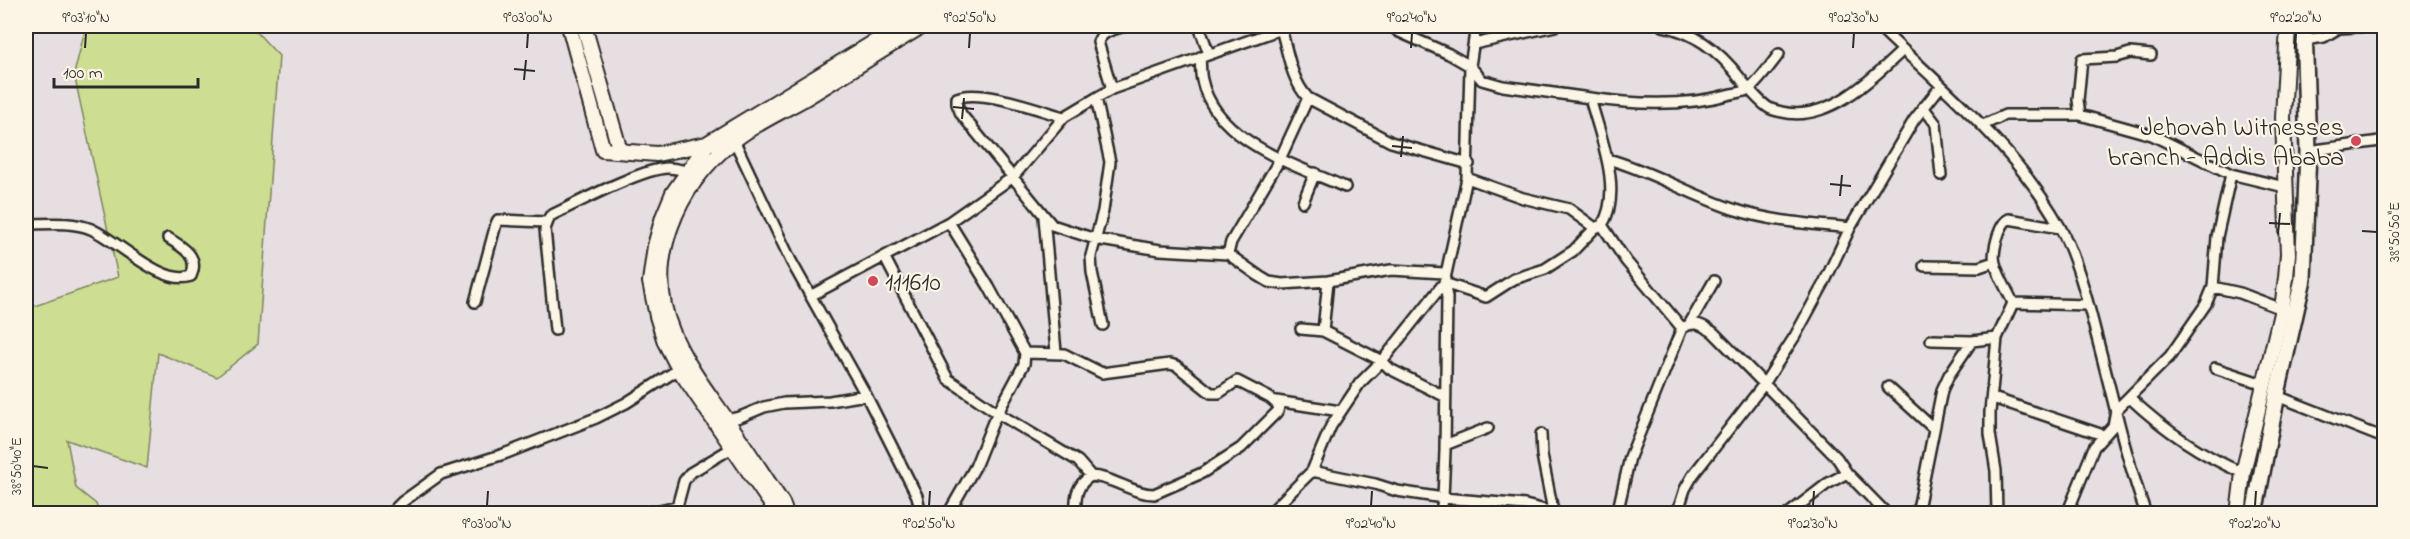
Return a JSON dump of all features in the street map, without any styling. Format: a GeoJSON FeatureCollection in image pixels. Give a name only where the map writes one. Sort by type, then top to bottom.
{"type":"FeatureCollection","features":[{"type":"Feature","properties":{"kind":"main road"},"geometry":{"type":"LineString","coordinates":[[2254,513],[2302,279],[2308,151],[2305,33]]}},
{"type":"Feature","properties":{"kind":"street"},"geometry":{"type":"LineString","coordinates":[[569,26],[603,150],[657,154],[734,140]]}},
{"type":"Feature","properties":{"kind":"street"},"geometry":{"type":"LineString","coordinates":[[584,26],[620,151]]}},
{"type":"Feature","properties":{"kind":"street"},"geometry":{"type":"LineString","coordinates":[[778,513],[732,448],[665,342],[650,282],[655,246],[663,216],[673,193],[708,143],[900,26]]}},
{"type":"Feature","properties":{"kind":"street"},"geometry":{"type":"LineString","coordinates":[[786,513],[782,503],[727,420],[687,374],[686,361],[671,330],[663,302],[661,279],[665,248],[682,198],[695,178],[734,140],[922,26]]}},
{"type":"Feature","properties":{"kind":"street"},"geometry":{"type":"LineString","coordinates":[[1112,89],[1098,42],[1100,36],[1105,33],[1125,26]]}},
{"type":"Feature","properties":{"kind":"street"},"geometry":{"type":"LineString","coordinates":[[1199,26],[1204,55],[1202,80],[1211,104],[1227,123],[1253,144],[1280,159],[1345,187]]}},
{"type":"Feature","properties":{"kind":"street"},"geometry":{"type":"LineString","coordinates":[[812,295],[950,222],[1013,177],[1064,117],[1112,89],[1280,27],[1291,26]]}},
{"type":"Feature","properties":{"kind":"street"},"geometry":{"type":"LineString","coordinates":[[1442,513],[1447,297],[1444,278],[1469,164],[1470,66],[1476,26]]}},
{"type":"Feature","properties":{"kind":"street"},"geometry":{"type":"LineString","coordinates":[[1474,44],[1555,26]]}},
{"type":"Feature","properties":{"kind":"street"},"geometry":{"type":"LineString","coordinates":[[1663,26],[1703,41],[1724,58],[1769,109],[1786,113],[1805,114],[1823,109],[1850,94],[1903,50]]}},
{"type":"Feature","properties":{"kind":"street"},"geometry":{"type":"LineString","coordinates":[[1878,26],[1983,125],[2028,179],[2060,228],[2088,305],[2131,472],[2146,513]]}},
{"type":"Feature","properties":{"kind":"street"},"geometry":{"type":"LineString","coordinates":[[2238,513],[2243,473],[2282,309],[2288,254],[2283,118],[2288,26]]}},
{"type":"Feature","properties":{"kind":"street"},"geometry":{"type":"LineString","coordinates":[[2305,33],[2324,38],[2339,28],[2371,26]]}},
{"type":"Feature","properties":{"kind":"street"},"geometry":{"type":"LineString","coordinates":[[1280,27],[1296,80],[1308,98],[1391,142],[1469,164]]}},
{"type":"Feature","properties":{"kind":"street"},"geometry":{"type":"LineString","coordinates":[[1394,27],[1470,66],[1482,80],[1503,86],[1624,103],[1687,103],[1750,89],[1779,54]]}},
{"type":"Feature","properties":{"kind":"street"},"geometry":{"type":"LineString","coordinates":[[2080,115],[2078,100],[2082,59],[2117,57],[2130,53],[2151,56]]}},
{"type":"Feature","properties":{"kind":"street"},"geometry":{"type":"LineString","coordinates":[[1677,513],[1685,489],[1704,457],[1732,426],[1764,384],[1795,336],[1815,301],[1850,228],[1923,107],[1941,86]]}},
{"type":"Feature","properties":{"kind":"street"},"geometry":{"type":"LineString","coordinates":[[1064,117],[984,96],[965,95],[957,98],[961,114],[998,162],[1052,225],[1095,239],[1160,250],[1228,254],[1269,282],[1282,284],[1328,281],[1391,270],[1444,278],[1485,297],[1514,279],[1545,269],[1573,251],[1606,218],[1610,192],[1608,159],[1601,142],[1590,98]]}},
{"type":"Feature","properties":{"kind":"street"},"geometry":{"type":"LineString","coordinates":[[1096,98],[1110,162],[1103,211],[1091,256],[1103,326]]}},
{"type":"Feature","properties":{"kind":"street"},"geometry":{"type":"LineString","coordinates":[[1228,254],[1230,242],[1280,159],[1308,98]]}},
{"type":"Feature","properties":{"kind":"street"},"geometry":{"type":"LineString","coordinates":[[1923,107],[1936,124],[1941,175]]}},
{"type":"Feature","properties":{"kind":"street"},"geometry":{"type":"LineString","coordinates":[[1983,125],[2005,115],[2080,115],[2152,135],[2230,174],[2285,187]]}},
{"type":"Feature","properties":{"kind":"street"},"geometry":{"type":"LineString","coordinates":[[2308,151],[2380,141],[2385,138]]}},
{"type":"Feature","properties":{"kind":"street"},"geometry":{"type":"LineString","coordinates":[[734,140],[791,261],[866,395],[917,496],[921,513]]}},
{"type":"Feature","properties":{"kind":"street"},"geometry":{"type":"LineString","coordinates":[[1608,159],[1659,176],[1738,211],[1771,219],[1850,228]]}},
{"type":"Feature","properties":{"kind":"street"},"geometry":{"type":"LineString","coordinates":[[555,330],[546,243],[546,222],[550,216],[645,174],[667,168],[687,171]]}},
{"type":"Feature","properties":{"kind":"street"},"geometry":{"type":"LineString","coordinates":[[1303,202],[1315,174]]}},
{"type":"Feature","properties":{"kind":"street"},"geometry":{"type":"LineString","coordinates":[[2067,513],[2094,447],[2113,426],[2116,410],[2130,398],[2185,338],[2201,314],[2213,287],[2217,237],[2230,174]]}},
{"type":"Feature","properties":{"kind":"street"},"geometry":{"type":"LineString","coordinates":[[1467,178],[1523,198],[1569,209],[1598,226],[1626,261],[1686,326]]}},
{"type":"Feature","properties":{"kind":"street"},"geometry":{"type":"LineString","coordinates":[[1044,217],[1056,352]]}},
{"type":"Feature","properties":{"kind":"street"},"geometry":{"type":"LineString","coordinates":[[1998,513],[1996,471],[1990,434],[1997,338],[2013,303],[1994,262],[2000,227],[2005,220],[2015,219],[2060,228]]}},
{"type":"Feature","properties":{"kind":"street"},"geometry":{"type":"LineString","coordinates":[[475,302],[498,220],[546,222]]}},
{"type":"Feature","properties":{"kind":"street"},"geometry":{"type":"LineString","coordinates":[[948,513],[975,467],[993,422],[1024,364],[1025,353],[950,222]]}},
{"type":"Feature","properties":{"kind":"street"},"geometry":{"type":"LineString","coordinates":[[26,224],[65,225],[91,229],[154,268],[175,278],[191,276],[193,260],[186,249],[168,238]]}},
{"type":"Feature","properties":{"kind":"street"},"geometry":{"type":"LineString","coordinates":[[885,258],[948,379],[999,414],[1077,461],[1092,476],[1111,478],[1138,491],[1154,494],[1202,473],[1241,448],[1278,411],[1276,401]]}},
{"type":"Feature","properties":{"kind":"street"},"geometry":{"type":"LineString","coordinates":[[1924,266],[1979,267],[1994,262]]}},
{"type":"Feature","properties":{"kind":"street"},"geometry":{"type":"LineString","coordinates":[[1269,513],[1312,471],[1331,426],[1359,382],[1382,361],[1444,278]]}},
{"type":"Feature","properties":{"kind":"street"},"geometry":{"type":"LineString","coordinates":[[1323,332],[1328,281]]}},
{"type":"Feature","properties":{"kind":"street"},"geometry":{"type":"LineString","coordinates":[[1617,513],[1630,457],[1686,326],[1714,281]]}},
{"type":"Feature","properties":{"kind":"street"},"geometry":{"type":"LineString","coordinates":[[2213,287],[2240,293],[2282,309]]}},
{"type":"Feature","properties":{"kind":"street"},"geometry":{"type":"LineString","coordinates":[[2013,303],[2088,305]]}},
{"type":"Feature","properties":{"kind":"street"},"geometry":{"type":"LineString","coordinates":[[1686,326],[1701,324],[1713,333],[1837,458],[1847,473],[1887,513]]}},
{"type":"Feature","properties":{"kind":"street"},"geometry":{"type":"LineString","coordinates":[[1301,329],[1323,332],[1382,361],[1390,369],[1444,396]]}},
{"type":"Feature","properties":{"kind":"street"},"geometry":{"type":"LineString","coordinates":[[1931,340],[1972,341],[1997,338]]}},
{"type":"Feature","properties":{"kind":"street"},"geometry":{"type":"LineString","coordinates":[[1917,513],[1942,390],[1949,375],[1972,341]]}},
{"type":"Feature","properties":{"kind":"street"},"geometry":{"type":"LineString","coordinates":[[1025,353],[1056,352],[1072,356],[1102,373],[1170,364],[1177,366],[1210,393],[1219,393],[1237,381],[1276,401],[1340,411]]}},
{"type":"Feature","properties":{"kind":"street"},"geometry":{"type":"LineString","coordinates":[[2215,368],[2263,384]]}},
{"type":"Feature","properties":{"kind":"street"},"geometry":{"type":"LineString","coordinates":[[390,513],[441,474],[504,454],[596,418],[687,374]]}},
{"type":"Feature","properties":{"kind":"street"},"geometry":{"type":"LineString","coordinates":[[1888,387],[1933,428]]}},
{"type":"Feature","properties":{"kind":"street"},"geometry":{"type":"LineString","coordinates":[[727,420],[764,407],[784,403],[830,401],[866,395]]}},
{"type":"Feature","properties":{"kind":"street"},"geometry":{"type":"LineString","coordinates":[[2277,396],[2344,424],[2385,438]]}},
{"type":"Feature","properties":{"kind":"street"},"geometry":{"type":"LineString","coordinates":[[1993,398],[2103,435]]}},
{"type":"Feature","properties":{"kind":"street"},"geometry":{"type":"LineString","coordinates":[[2130,398],[2156,422],[2180,438],[2243,473]]}},
{"type":"Feature","properties":{"kind":"street"},"geometry":{"type":"LineString","coordinates":[[1445,445],[1488,428]]}},
{"type":"Feature","properties":{"kind":"street"},"geometry":{"type":"LineString","coordinates":[[1312,471],[1443,498],[1525,505],[1557,512],[1542,455],[1541,434]]}},
{"type":"Feature","properties":{"kind":"street"},"geometry":{"type":"LineString","coordinates":[[642,513],[676,510],[684,481],[690,473],[732,448]]}},
{"type":"Feature","properties":{"kind":"street"},"geometry":{"type":"LineString","coordinates":[[1788,513],[1827,484],[1847,473]]}},
{"type":"Feature","properties":{"kind":"street"},"geometry":{"type":"LineString","coordinates":[[1076,513],[1076,496],[1079,486],[1092,476]]}},
{"type":"Feature","properties":{"kind":"green space"},"geometry":{"type":"Polygon","coordinates":[[[86,26],[251,26],[279,56],[258,344],[217,377],[158,353],[147,468],[67,440],[76,488],[96,504],[99,513],[26,513],[26,381],[29,381],[26,309],[118,277],[74,74],[86,26]]]}},
{"type":"Feature","properties":{"kind":"place","name":"Jehovah Witnesses branch - Addis Ababa"},"geometry":{"type":"Point","coordinates":[2356,141]}},
{"type":"Feature","properties":{"kind":"place","name":"111610"},"geometry":{"type":"Point","coordinates":[873,281]}}]}
